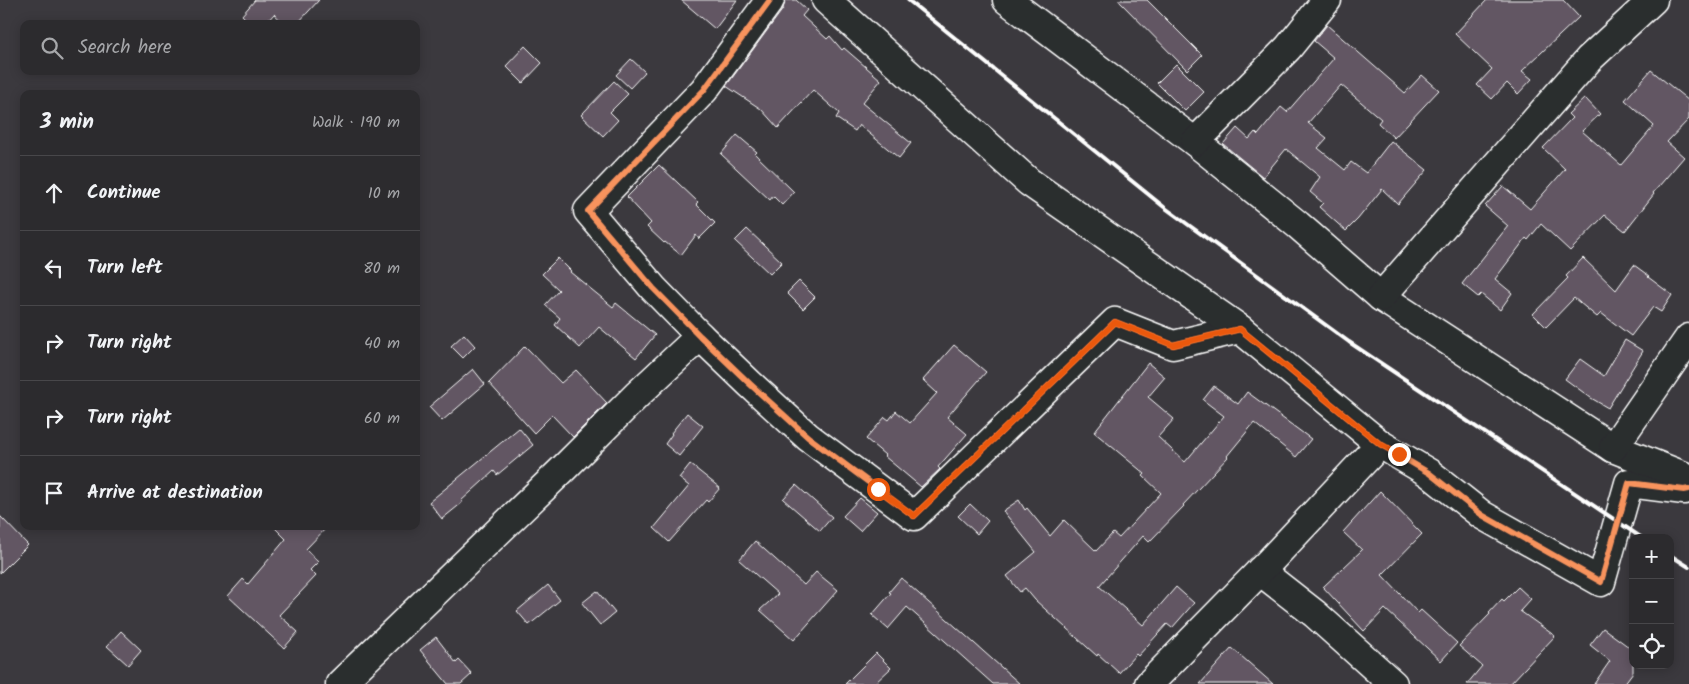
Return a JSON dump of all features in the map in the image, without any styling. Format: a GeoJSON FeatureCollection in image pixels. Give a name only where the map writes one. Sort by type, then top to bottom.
{"type":"FeatureCollection","features":[{"type":"Feature","properties":{"kind":"street"},"geometry":{"type":"LineString","coordinates":[[770,0],[704,90],[588,211],[653,288],[700,336],[808,437],[914,516],[1115,322],[1173,345],[1240,329]]}},
{"type":"Feature","properties":{"kind":"street"},"geometry":{"type":"LineString","coordinates":[[826,0],[1029,182],[1240,329],[1380,444],[1429,473],[1482,515],[1601,582],[1629,483],[1689,489]]}},
{"type":"Feature","properties":{"kind":"street"},"geometry":{"type":"LineString","coordinates":[[1007,0],[1195,142],[1298,225],[1381,297],[1613,448],[1689,478]]}},
{"type":"Feature","properties":{"kind":"street"},"geometry":{"type":"LineString","coordinates":[[1195,142],[1288,48],[1327,0]]}},
{"type":"Feature","properties":{"kind":"street"},"geometry":{"type":"LineString","coordinates":[[1381,297],[1589,59],[1653,0]]}},
{"type":"Feature","properties":{"kind":"street"},"geometry":{"type":"LineString","coordinates":[[340,684],[700,336]]}},
{"type":"Feature","properties":{"kind":"street"},"geometry":{"type":"LineString","coordinates":[[1613,448],[1689,338]]}},
{"type":"Feature","properties":{"kind":"street"},"geometry":{"type":"LineString","coordinates":[[1150,684],[1380,444]]}},
{"type":"Feature","properties":{"kind":"street"},"geometry":{"type":"LineString","coordinates":[[1260,571],[1315,614],[1393,684]]}},
{"type":"Feature","properties":{"kind":"building"},"geometry":{"type":"Polygon","coordinates":[[[255,0],[319,0],[301,20],[281,20],[274,14],[269,20],[247,20],[242,15],[255,0]]]}},
{"type":"Feature","properties":{"kind":"building"},"geometry":{"type":"Polygon","coordinates":[[[681,0],[737,0],[715,29],[681,0]]]}},
{"type":"Feature","properties":{"kind":"building"},"geometry":{"type":"Polygon","coordinates":[[[785,0],[796,0],[807,10],[802,16],[827,39],[830,36],[842,50],[844,48],[881,80],[862,103],[911,143],[899,158],[859,125],[855,131],[836,118],[839,113],[813,90],[778,128],[761,109],[726,86],[783,9],[785,0]]]}},
{"type":"Feature","properties":{"kind":"building"},"geometry":{"type":"Polygon","coordinates":[[[1118,0],[1147,0],[1202,55],[1187,70],[1118,0]]]}},
{"type":"Feature","properties":{"kind":"building"},"geometry":{"type":"Polygon","coordinates":[[[1487,0],[1563,0],[1579,17],[1522,71],[1532,79],[1518,94],[1507,83],[1492,99],[1477,85],[1492,69],[1455,34],[1487,0]]]}},
{"type":"Feature","properties":{"kind":"building"},"geometry":{"type":"Polygon","coordinates":[[[1327,25],[1405,93],[1422,75],[1439,90],[1394,138],[1378,123],[1381,119],[1341,85],[1308,123],[1327,138],[1318,148],[1345,170],[1351,162],[1366,173],[1391,141],[1427,170],[1398,204],[1382,189],[1346,231],[1319,207],[1323,203],[1310,192],[1320,177],[1286,149],[1263,177],[1223,144],[1237,128],[1249,139],[1255,132],[1258,135],[1281,107],[1287,112],[1334,58],[1314,41],[1327,25]]]}},
{"type":"Feature","properties":{"kind":"building"},"geometry":{"type":"Polygon","coordinates":[[[525,46],[542,63],[523,83],[506,66],[525,46]]]}},
{"type":"Feature","properties":{"kind":"building"},"geometry":{"type":"Polygon","coordinates":[[[631,59],[645,72],[630,88],[616,75],[631,59]]]}},
{"type":"Feature","properties":{"kind":"building"},"geometry":{"type":"Polygon","coordinates":[[[1176,64],[1204,92],[1185,111],[1157,83],[1176,64]]]}},
{"type":"Feature","properties":{"kind":"building"},"geometry":{"type":"Polygon","coordinates":[[[1651,70],[1689,101],[1689,119],[1667,142],[1684,157],[1653,193],[1625,231],[1605,215],[1570,251],[1541,224],[1528,240],[1526,238],[1495,279],[1512,293],[1500,310],[1481,294],[1478,297],[1462,284],[1508,226],[1485,206],[1503,186],[1530,209],[1565,169],[1543,148],[1572,118],[1568,114],[1585,98],[1600,114],[1582,131],[1621,165],[1654,126],[1625,100],[1651,70]]]}},
{"type":"Feature","properties":{"kind":"building"},"geometry":{"type":"Polygon","coordinates":[[[614,81],[628,94],[610,112],[618,120],[603,136],[581,115],[614,81]]]}},
{"type":"Feature","properties":{"kind":"building"},"geometry":{"type":"Polygon","coordinates":[[[737,135],[757,152],[755,154],[794,192],[782,205],[773,196],[770,200],[721,154],[737,135]]]}},
{"type":"Feature","properties":{"kind":"building"},"geometry":{"type":"Polygon","coordinates":[[[659,165],[698,202],[696,204],[715,223],[699,239],[696,235],[681,255],[664,243],[647,227],[651,223],[627,197],[659,165]]]}},
{"type":"Feature","properties":{"kind":"building"},"geometry":{"type":"Polygon","coordinates":[[[747,229],[782,262],[770,274],[735,241],[747,229]]]}},
{"type":"Feature","properties":{"kind":"building"},"geometry":{"type":"Polygon","coordinates":[[[558,258],[570,272],[613,307],[616,303],[655,335],[636,358],[599,327],[580,348],[555,325],[560,318],[545,305],[559,290],[542,274],[558,258]]]}},
{"type":"Feature","properties":{"kind":"building"},"geometry":{"type":"Polygon","coordinates":[[[1583,258],[1616,290],[1634,265],[1672,295],[1661,312],[1653,307],[1631,336],[1601,313],[1597,317],[1574,298],[1546,327],[1533,314],[1568,278],[1566,276],[1583,258]]]}},
{"type":"Feature","properties":{"kind":"building"},"geometry":{"type":"Polygon","coordinates":[[[799,281],[815,297],[803,309],[787,293],[799,281]]]}},
{"type":"Feature","properties":{"kind":"building"},"geometry":{"type":"Polygon","coordinates":[[[464,334],[475,346],[463,358],[451,346],[464,334]]]}},
{"type":"Feature","properties":{"kind":"building"},"geometry":{"type":"Polygon","coordinates":[[[1625,340],[1643,351],[1608,408],[1565,379],[1580,359],[1604,376],[1625,340]]]}},
{"type":"Feature","properties":{"kind":"building"},"geometry":{"type":"Polygon","coordinates":[[[954,345],[986,372],[947,417],[967,434],[938,467],[940,469],[921,487],[866,439],[885,417],[889,420],[896,411],[910,423],[937,393],[923,380],[954,345]]]}},
{"type":"Feature","properties":{"kind":"building"},"geometry":{"type":"Polygon","coordinates":[[[525,346],[561,383],[576,370],[607,403],[573,437],[552,415],[534,433],[489,383],[525,346]]]}},
{"type":"Feature","properties":{"kind":"building"},"geometry":{"type":"Polygon","coordinates":[[[1148,363],[1165,377],[1148,397],[1174,419],[1158,437],[1185,462],[1224,416],[1203,400],[1214,386],[1238,404],[1247,392],[1311,439],[1296,457],[1254,423],[1228,457],[1184,506],[1149,542],[1143,536],[1099,586],[1143,625],[1176,587],[1194,603],[1172,628],[1167,624],[1138,656],[1136,654],[1119,673],[1098,654],[1097,656],[1035,600],[1025,588],[1020,592],[1007,576],[1036,552],[1003,511],[1019,500],[1025,510],[1027,508],[1050,536],[1064,520],[1096,551],[1113,533],[1119,538],[1161,493],[1143,476],[1145,474],[1094,432],[1148,363]]]}},
{"type":"Feature","properties":{"kind":"building"},"geometry":{"type":"Polygon","coordinates":[[[473,369],[485,384],[442,421],[429,407],[473,369]]]}},
{"type":"Feature","properties":{"kind":"building"},"geometry":{"type":"Polygon","coordinates":[[[687,413],[703,426],[679,456],[665,444],[687,413]]]}},
{"type":"Feature","properties":{"kind":"building"},"geometry":{"type":"Polygon","coordinates":[[[519,428],[533,445],[497,475],[494,471],[461,501],[463,502],[442,519],[429,502],[519,428]]]}},
{"type":"Feature","properties":{"kind":"building"},"geometry":{"type":"Polygon","coordinates":[[[690,464],[720,488],[708,502],[706,500],[669,542],[654,528],[689,486],[679,478],[690,464]]]}},
{"type":"Feature","properties":{"kind":"building"},"geometry":{"type":"Polygon","coordinates":[[[796,485],[832,517],[820,531],[783,499],[796,485]]]}},
{"type":"Feature","properties":{"kind":"building"},"geometry":{"type":"Polygon","coordinates":[[[1380,491],[1422,534],[1382,575],[1418,613],[1421,610],[1457,643],[1441,661],[1385,609],[1364,631],[1323,587],[1362,550],[1343,532],[1380,491]]]}},
{"type":"Feature","properties":{"kind":"building"},"geometry":{"type":"Polygon","coordinates":[[[860,498],[877,512],[860,531],[843,516],[860,498]]]}},
{"type":"Feature","properties":{"kind":"building"},"geometry":{"type":"Polygon","coordinates":[[[970,504],[988,521],[977,534],[958,516],[970,504]]]}},
{"type":"Feature","properties":{"kind":"building"},"geometry":{"type":"Polygon","coordinates":[[[0,516],[28,545],[0,573],[0,516]]]}},
{"type":"Feature","properties":{"kind":"building"},"geometry":{"type":"Polygon","coordinates":[[[277,530],[324,530],[306,549],[318,562],[310,570],[316,576],[279,615],[298,632],[284,648],[228,596],[243,579],[248,584],[286,539],[277,530]]]}},
{"type":"Feature","properties":{"kind":"building"},"geometry":{"type":"Polygon","coordinates":[[[755,541],[804,585],[816,572],[838,590],[794,640],[760,610],[778,594],[739,560],[755,541]]]}},
{"type":"Feature","properties":{"kind":"building"},"geometry":{"type":"Polygon","coordinates":[[[901,578],[1020,684],[993,684],[907,607],[888,629],[872,615],[901,578]]]}},
{"type":"Feature","properties":{"kind":"building"},"geometry":{"type":"Polygon","coordinates":[[[548,585],[560,600],[529,625],[517,611],[548,585]]]}},
{"type":"Feature","properties":{"kind":"building"},"geometry":{"type":"Polygon","coordinates":[[[1518,587],[1531,599],[1520,611],[1555,636],[1510,684],[1467,684],[1482,666],[1459,646],[1502,599],[1504,601],[1518,587]]]}},
{"type":"Feature","properties":{"kind":"building"},"geometry":{"type":"Polygon","coordinates":[[[597,591],[615,613],[600,625],[582,603],[597,591]]]}},
{"type":"Feature","properties":{"kind":"building"},"geometry":{"type":"Polygon","coordinates":[[[1603,628],[1629,647],[1629,669],[1633,669],[1633,672],[1624,684],[1594,684],[1610,661],[1590,645],[1603,628]]]}},
{"type":"Feature","properties":{"kind":"building"},"geometry":{"type":"Polygon","coordinates":[[[121,631],[141,650],[128,665],[107,646],[121,631]]]}},
{"type":"Feature","properties":{"kind":"building"},"geometry":{"type":"Polygon","coordinates":[[[436,637],[456,663],[459,660],[472,674],[461,684],[448,684],[420,650],[436,637]]]}},
{"type":"Feature","properties":{"kind":"building"},"geometry":{"type":"Polygon","coordinates":[[[1232,648],[1273,684],[1200,684],[1232,648]]]}},
{"type":"Feature","properties":{"kind":"building"},"geometry":{"type":"Polygon","coordinates":[[[876,653],[891,668],[874,684],[845,684],[876,653]]]}},
{"type":"Feature","properties":{"kind":"railway"},"geometry":{"type":"LineString","coordinates":[[908,0],[1164,207],[1349,342],[1636,534]]}},
{"type":"Feature","properties":{"kind":"railway"},"geometry":{"type":"LineString","coordinates":[[1674,558],[1689,567]]}},
{"type":"Feature","properties":{"kind":"cycle path"},"geometry":{"type":"LineString","coordinates":[[770,0],[704,90],[588,211],[653,288],[750,384],[808,437],[914,516],[1115,322],[1173,345],[1240,329],[1380,444],[1429,473],[1482,515],[1601,582],[1629,483],[1689,489]]}},
{"type":"Feature","properties":{"kind":"route"},"geometry":{"type":"LineString","coordinates":[[878,489],[914,516],[1115,322],[1173,345],[1240,329],[1380,444],[1399,454]]}}]}
